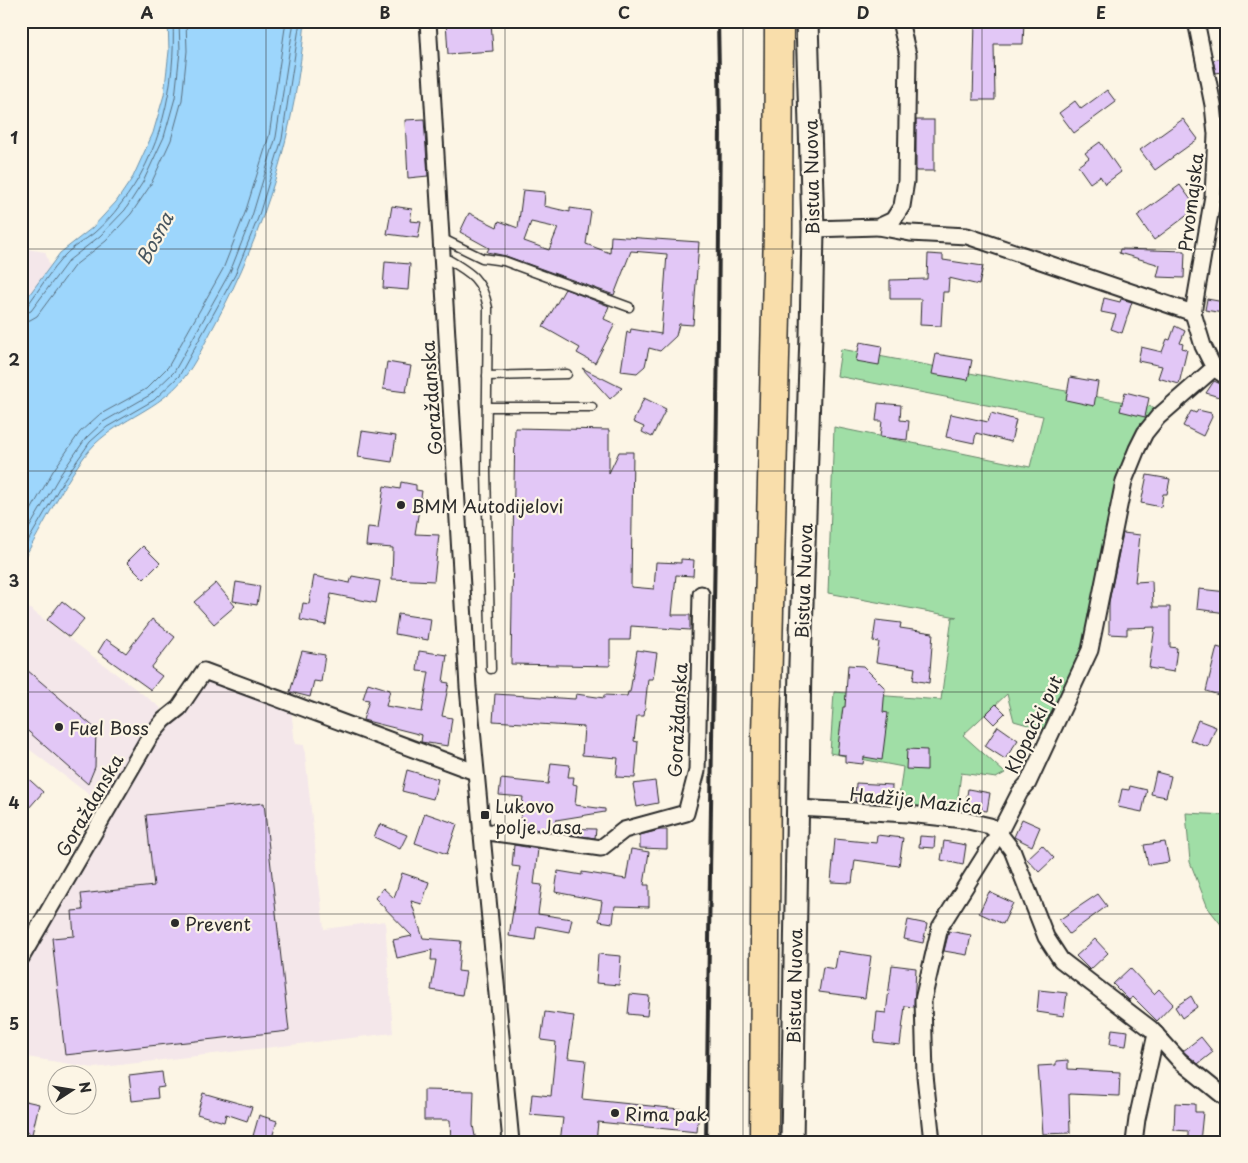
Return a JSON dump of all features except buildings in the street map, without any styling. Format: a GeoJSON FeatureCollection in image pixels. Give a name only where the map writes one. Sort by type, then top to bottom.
{"type":"FeatureCollection","features":[{"type":"Feature","properties":{"kind":"highway"},"geometry":{"type":"LineString","coordinates":[[764,1142],[766,735],[778,230],[779,21]]}},
{"type":"Feature","properties":{"kind":"street","name":"Goraždanska"},"geometry":{"type":"LineString","coordinates":[[428,21],[475,772],[511,1142]]}},
{"type":"Feature","properties":{"kind":"street","name":"Bistua Nuova"},"geometry":{"type":"LineString","coordinates":[[792,1142],[812,229],[807,21]]}},
{"type":"Feature","properties":{"kind":"street"},"geometry":{"type":"LineString","coordinates":[[878,227],[893,220],[902,206],[906,181],[908,55],[900,21]]}},
{"type":"Feature","properties":{"kind":"street","name":"Prvomajska"},"geometry":{"type":"LineString","coordinates":[[1196,21],[1213,105],[1216,134],[1213,196],[1193,313],[1203,346],[1214,368],[1227,377]]}},
{"type":"Feature","properties":{"kind":"street"},"geometry":{"type":"LineString","coordinates":[[812,229],[878,227],[910,233],[967,236],[1193,313]]}},
{"type":"Feature","properties":{"kind":"street","name":"Klopački put"},"geometry":{"type":"LineString","coordinates":[[932,1142],[925,1076],[923,1000],[940,926],[999,833],[1010,808],[1020,792],[1028,784],[1090,650],[1124,481],[1137,449],[1145,433],[1158,417],[1214,368]]}},
{"type":"Feature","properties":{"kind":"street","name":"Goraždanska"},"geometry":{"type":"LineString","coordinates":[[481,831],[601,848],[624,830],[686,813],[697,771],[701,594]]}},
{"type":"Feature","properties":{"kind":"street","name":"Goraždanska"},"geometry":{"type":"LineString","coordinates":[[21,958],[149,738],[164,720],[179,708],[204,671],[475,772]]}},
{"type":"Feature","properties":{"kind":"street","name":"Hadžije Mazića"},"geometry":{"type":"LineString","coordinates":[[798,808],[908,814],[964,820],[990,826],[999,833],[1012,850],[1046,937],[1061,960],[1084,979],[1114,999],[1156,1034],[1180,1061],[1227,1099]]}},
{"type":"Feature","properties":{"kind":"street"},"geometry":{"type":"LineString","coordinates":[[1134,1142],[1136,1118],[1156,1034]]}},
{"type":"Feature","properties":{"kind":"lane"},"geometry":{"type":"LineString","coordinates":[[441,238],[482,258],[504,261],[629,307]]}},
{"type":"Feature","properties":{"kind":"lane"},"geometry":{"type":"LineString","coordinates":[[442,256],[474,276],[485,294],[488,308],[487,407],[490,669]]}},
{"type":"Feature","properties":{"kind":"lane"},"geometry":{"type":"LineString","coordinates":[[487,376],[567,374]]}},
{"type":"Feature","properties":{"kind":"lane"},"geometry":{"type":"LineString","coordinates":[[487,407],[592,406]]}},
{"type":"Feature","properties":{"kind":"shaded area"},"geometry":{"type":"Polygon","coordinates":[[[21,248],[45,252],[50,266],[21,306],[21,248]]]}},
{"type":"Feature","properties":{"kind":"shaded area"},"geometry":{"type":"Polygon","coordinates":[[[29,608],[161,708],[104,806],[21,743],[21,619],[29,608]]]}},
{"type":"Feature","properties":{"kind":"shaded area","name":"Prevent"},"geometry":{"type":"Polygon","coordinates":[[[207,676],[291,709],[295,744],[304,745],[324,929],[385,921],[393,1033],[98,1068],[98,1066],[82,1066],[21,1056],[21,977],[151,744],[170,720],[182,715],[207,676]]]}},
{"type":"Feature","properties":{"kind":"green space"},"geometry":{"type":"Polygon","coordinates":[[[841,349],[1157,408],[1141,431],[1086,641],[1052,732],[1014,721],[1007,694],[963,735],[1005,773],[996,778],[961,773],[956,814],[897,811],[903,767],[830,753],[834,692],[941,700],[952,617],[957,617],[828,593],[834,427],[1030,467],[1043,416],[837,376],[841,349]]]}},
{"type":"Feature","properties":{"kind":"green space"},"geometry":{"type":"Polygon","coordinates":[[[1186,813],[1227,815],[1227,932],[1208,908],[1190,862],[1186,813]]]}},
{"type":"Feature","properties":{"kind":"water","name":"Bosna"},"geometry":{"type":"Polygon","coordinates":[[[168,21],[305,21],[301,61],[294,100],[276,177],[264,215],[233,288],[192,366],[183,379],[163,398],[117,427],[95,444],[75,469],[21,563],[21,306],[60,253],[92,228],[116,202],[133,177],[153,133],[164,95],[169,51],[168,21]]]}},
{"type":"Feature","properties":{"kind":"railway"},"geometry":{"type":"LineString","coordinates":[[706,1142],[718,337],[720,124],[718,21]]}},
{"type":"Feature","properties":{"kind":"place","name":"BMM Autodijelovi"},"geometry":{"type":"Point","coordinates":[401,505]}},
{"type":"Feature","properties":{"kind":"place","name":"Fuel Boss"},"geometry":{"type":"Point","coordinates":[59,727]}},
{"type":"Feature","properties":{"kind":"place","name":"Lukovo polje Jasa"},"geometry":{"type":"Point","coordinates":[485,815]}},
{"type":"Feature","properties":{"kind":"place","name":"Prevent"},"geometry":{"type":"Point","coordinates":[175,923]}},
{"type":"Feature","properties":{"kind":"place","name":"Rima pak"},"geometry":{"type":"Point","coordinates":[615,1113]}}]}
